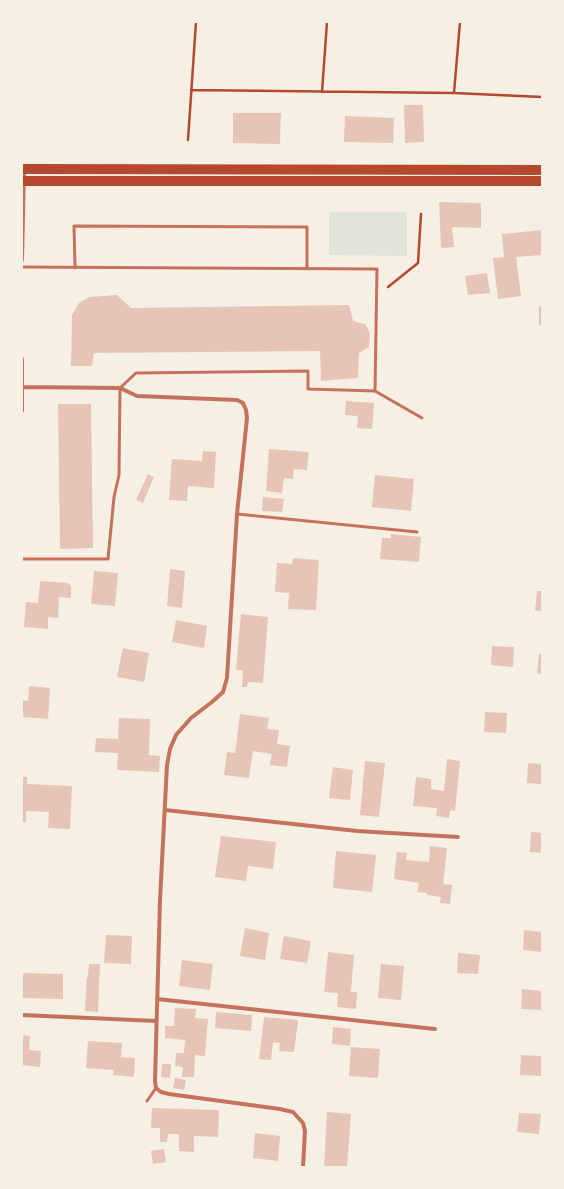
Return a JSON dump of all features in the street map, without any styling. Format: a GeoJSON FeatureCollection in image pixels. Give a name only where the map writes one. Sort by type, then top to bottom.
{"type":"FeatureCollection","features":[{"type":"Feature","properties":{"kind":"main road"},"geometry":{"type":"LineString","coordinates":[[23,169],[542,170]]}},
{"type":"Feature","properties":{"kind":"main road"},"geometry":{"type":"LineString","coordinates":[[23,181],[542,181]]}},
{"type":"Feature","properties":{"kind":"street"},"geometry":{"type":"LineString","coordinates":[[22,260],[23,169]]}},
{"type":"Feature","properties":{"kind":"street"},"geometry":{"type":"LineString","coordinates":[[22,359],[22,411]]}},
{"type":"Feature","properties":{"kind":"street"},"geometry":{"type":"LineString","coordinates":[[22,388],[120,388],[137,396],[237,400],[243,404],[246,410],[247,418],[237,514],[227,678],[223,692],[191,718],[176,735],[170,749],[167,765],[160,900],[155,1081],[156,1088],[161,1092],[169,1094],[293,1112],[303,1123],[305,1132],[303,1167]]}},
{"type":"Feature","properties":{"kind":"street"},"geometry":{"type":"LineString","coordinates":[[165,810],[357,831],[458,837]]}},
{"type":"Feature","properties":{"kind":"street"},"geometry":{"type":"LineString","coordinates":[[158,999],[435,1029]]}},
{"type":"Feature","properties":{"kind":"street"},"geometry":{"type":"LineString","coordinates":[[22,1015],[156,1021]]}},
{"type":"Feature","properties":{"kind":"lane"},"geometry":{"type":"LineString","coordinates":[[75,268],[74,226],[306,227],[306,269]]}},
{"type":"Feature","properties":{"kind":"lane"},"geometry":{"type":"LineString","coordinates":[[22,267],[376,269],[376,391]]}},
{"type":"Feature","properties":{"kind":"lane"},"geometry":{"type":"LineString","coordinates":[[22,559],[108,559],[114,497],[119,476],[120,388],[136,373],[308,371],[308,389],[376,391],[422,418]]}},
{"type":"Feature","properties":{"kind":"lane"},"geometry":{"type":"LineString","coordinates":[[237,514],[417,532]]}},
{"type":"Feature","properties":{"kind":"lane"},"geometry":{"type":"LineString","coordinates":[[147,1101],[156,1088]]}},
{"type":"Feature","properties":{"kind":"path"},"geometry":{"type":"LineString","coordinates":[[188,140],[196,22]]}},
{"type":"Feature","properties":{"kind":"path"},"geometry":{"type":"LineString","coordinates":[[322,92],[327,22]]}},
{"type":"Feature","properties":{"kind":"path"},"geometry":{"type":"LineString","coordinates":[[454,93],[460,22]]}},
{"type":"Feature","properties":{"kind":"path"},"geometry":{"type":"LineString","coordinates":[[191,90],[454,93],[542,97]]}},
{"type":"Feature","properties":{"kind":"path"},"geometry":{"type":"LineString","coordinates":[[376,296],[418,263],[421,214]]}},
{"type":"Feature","properties":{"kind":"shaded area"},"geometry":{"type":"Polygon","coordinates":[[[329,212],[407,212],[407,256],[329,255],[329,212]]]}},
{"type":"Feature","properties":{"kind":"building"},"geometry":{"type":"Polygon","coordinates":[[[404,105],[423,105],[424,142],[405,143],[404,105]]]}},
{"type":"Feature","properties":{"kind":"building"},"geometry":{"type":"Polygon","coordinates":[[[233,113],[281,113],[280,144],[233,143],[233,113]]]}},
{"type":"Feature","properties":{"kind":"building"},"geometry":{"type":"Polygon","coordinates":[[[345,116],[394,118],[393,143],[344,142],[345,116]]]}},
{"type":"Feature","properties":{"kind":"building"},"geometry":{"type":"Polygon","coordinates":[[[439,202],[481,203],[481,228],[452,227],[454,247],[441,248],[439,202]]]}},
{"type":"Feature","properties":{"kind":"building"},"geometry":{"type":"Polygon","coordinates":[[[542,230],[542,255],[516,257],[521,296],[498,299],[493,258],[504,257],[502,234],[542,230]]]}},
{"type":"Feature","properties":{"kind":"building"},"geometry":{"type":"Polygon","coordinates":[[[487,273],[490,293],[468,295],[465,276],[487,273]]]}},
{"type":"Feature","properties":{"kind":"building"},"geometry":{"type":"Polygon","coordinates":[[[117,295],[131,308],[349,305],[353,321],[365,324],[370,333],[369,347],[359,353],[358,378],[321,381],[320,351],[94,353],[92,366],[71,366],[72,315],[79,303],[90,297],[117,295]]]}},
{"type":"Feature","properties":{"kind":"building"},"geometry":{"type":"Polygon","coordinates":[[[539,306],[542,306],[542,325],[539,325],[539,306]]]}},
{"type":"Feature","properties":{"kind":"building"},"geometry":{"type":"Polygon","coordinates":[[[346,401],[374,403],[372,429],[357,428],[358,416],[345,415],[346,401]]]}},
{"type":"Feature","properties":{"kind":"building"},"geometry":{"type":"Polygon","coordinates":[[[58,404],[91,404],[93,548],[60,549],[58,404]]]}},
{"type":"Feature","properties":{"kind":"building"},"geometry":{"type":"Polygon","coordinates":[[[269,449],[309,452],[307,470],[294,469],[293,479],[284,478],[282,493],[266,491],[269,449]]]}},
{"type":"Feature","properties":{"kind":"building"},"geometry":{"type":"Polygon","coordinates":[[[203,451],[216,452],[214,488],[188,486],[187,501],[169,500],[172,459],[202,461],[203,451]]]}},
{"type":"Feature","properties":{"kind":"building"},"geometry":{"type":"Polygon","coordinates":[[[148,474],[154,477],[143,503],[136,500],[148,474]]]}},
{"type":"Feature","properties":{"kind":"building"},"geometry":{"type":"Polygon","coordinates":[[[375,475],[414,479],[411,511],[372,507],[375,475]]]}},
{"type":"Feature","properties":{"kind":"building"},"geometry":{"type":"Polygon","coordinates":[[[263,497],[284,499],[282,512],[262,511],[263,497]]]}},
{"type":"Feature","properties":{"kind":"building"},"geometry":{"type":"Polygon","coordinates":[[[391,534],[421,537],[419,562],[380,559],[382,538],[391,538],[391,534]]]}},
{"type":"Feature","properties":{"kind":"building"},"geometry":{"type":"Polygon","coordinates":[[[293,558],[319,560],[316,610],[288,609],[289,593],[275,592],[277,563],[292,564],[293,558]]]}},
{"type":"Feature","properties":{"kind":"building"},"geometry":{"type":"Polygon","coordinates":[[[170,569],[185,571],[182,608],[167,606],[170,569]]]}},
{"type":"Feature","properties":{"kind":"building"},"geometry":{"type":"Polygon","coordinates":[[[94,571],[118,573],[115,606],[91,604],[94,571]]]}},
{"type":"Feature","properties":{"kind":"building"},"geometry":{"type":"Polygon","coordinates":[[[40,581],[68,583],[71,586],[71,598],[59,597],[58,618],[48,617],[48,629],[24,627],[26,602],[38,603],[40,581]]]}},
{"type":"Feature","properties":{"kind":"building"},"geometry":{"type":"Polygon","coordinates":[[[537,591],[542,591],[542,611],[535,610],[537,591]]]}},
{"type":"Feature","properties":{"kind":"building"},"geometry":{"type":"Polygon","coordinates":[[[241,614],[268,617],[263,683],[248,682],[247,687],[242,687],[243,670],[236,670],[241,614]]]}},
{"type":"Feature","properties":{"kind":"building"},"geometry":{"type":"Polygon","coordinates":[[[176,620],[207,626],[204,648],[172,642],[176,620]]]}},
{"type":"Feature","properties":{"kind":"building"},"geometry":{"type":"Polygon","coordinates":[[[492,646],[514,647],[513,667],[491,665],[492,646]]]}},
{"type":"Feature","properties":{"kind":"building"},"geometry":{"type":"Polygon","coordinates":[[[123,648],[149,653],[144,682],[117,677],[123,648]]]}},
{"type":"Feature","properties":{"kind":"building"},"geometry":{"type":"Polygon","coordinates":[[[539,654],[542,654],[542,674],[537,673],[539,654]]]}},
{"type":"Feature","properties":{"kind":"building"},"geometry":{"type":"Polygon","coordinates":[[[29,686],[50,688],[48,719],[22,717],[22,700],[28,701],[29,686]]]}},
{"type":"Feature","properties":{"kind":"building"},"geometry":{"type":"Polygon","coordinates":[[[485,712],[507,713],[506,733],[484,732],[485,712]]]}},
{"type":"Feature","properties":{"kind":"building"},"geometry":{"type":"Polygon","coordinates":[[[240,714],[269,718],[267,729],[279,730],[277,744],[290,746],[287,767],[270,765],[272,754],[253,751],[249,778],[224,775],[227,752],[235,753],[240,714]]]}},
{"type":"Feature","properties":{"kind":"building"},"geometry":{"type":"Polygon","coordinates":[[[119,718],[150,719],[149,755],[160,756],[159,772],[117,770],[118,753],[95,752],[96,738],[118,739],[119,718]]]}},
{"type":"Feature","properties":{"kind":"building"},"geometry":{"type":"Polygon","coordinates":[[[447,759],[460,761],[455,811],[450,810],[449,818],[436,816],[437,808],[413,806],[416,777],[431,779],[431,789],[444,791],[447,759]]]}},
{"type":"Feature","properties":{"kind":"building"},"geometry":{"type":"Polygon","coordinates":[[[365,761],[385,763],[379,817],[360,815],[365,761]]]}},
{"type":"Feature","properties":{"kind":"building"},"geometry":{"type":"Polygon","coordinates":[[[528,763],[542,764],[542,784],[527,783],[528,763]]]}},
{"type":"Feature","properties":{"kind":"building"},"geometry":{"type":"Polygon","coordinates":[[[333,767],[353,770],[350,800],[329,798],[333,767]]]}},
{"type":"Feature","properties":{"kind":"building"},"geometry":{"type":"Polygon","coordinates":[[[22,777],[27,777],[27,784],[72,786],[70,829],[48,828],[49,812],[26,811],[26,822],[22,822],[22,777]]]}},
{"type":"Feature","properties":{"kind":"building"},"geometry":{"type":"Polygon","coordinates":[[[531,832],[542,833],[542,853],[530,852],[531,832]]]}},
{"type":"Feature","properties":{"kind":"building"},"geometry":{"type":"Polygon","coordinates":[[[221,836],[276,842],[273,869],[248,866],[246,881],[215,877],[221,836]]]}},
{"type":"Feature","properties":{"kind":"building"},"geometry":{"type":"Polygon","coordinates":[[[430,846],[447,848],[443,884],[452,885],[450,904],[440,903],[441,897],[417,892],[419,883],[394,879],[397,852],[407,853],[406,860],[429,862],[430,846]]]}},
{"type":"Feature","properties":{"kind":"building"},"geometry":{"type":"Polygon","coordinates":[[[336,851],[376,855],[372,892],[333,888],[336,851]]]}},
{"type":"Feature","properties":{"kind":"building"},"geometry":{"type":"Polygon","coordinates":[[[245,928],[269,933],[265,960],[240,956],[245,928]]]}},
{"type":"Feature","properties":{"kind":"building"},"geometry":{"type":"Polygon","coordinates":[[[524,930],[542,932],[542,952],[523,950],[524,930]]]}},
{"type":"Feature","properties":{"kind":"building"},"geometry":{"type":"Polygon","coordinates":[[[106,935],[132,936],[131,964],[104,963],[106,935]]]}},
{"type":"Feature","properties":{"kind":"building"},"geometry":{"type":"Polygon","coordinates":[[[284,936],[311,941],[307,963],[280,959],[284,936]]]}},
{"type":"Feature","properties":{"kind":"building"},"geometry":{"type":"Polygon","coordinates":[[[328,952],[354,955],[351,992],[357,992],[356,1009],[337,1007],[338,993],[324,992],[328,952]]]}},
{"type":"Feature","properties":{"kind":"building"},"geometry":{"type":"Polygon","coordinates":[[[458,953],[480,955],[478,974],[457,973],[458,953]]]}},
{"type":"Feature","properties":{"kind":"building"},"geometry":{"type":"Polygon","coordinates":[[[182,960],[213,964],[210,990],[179,986],[182,960]]]}},
{"type":"Feature","properties":{"kind":"building"},"geometry":{"type":"Polygon","coordinates":[[[89,964],[100,964],[98,1012],[85,1011],[89,964]]]}},
{"type":"Feature","properties":{"kind":"building"},"geometry":{"type":"Polygon","coordinates":[[[381,964],[404,966],[401,1000],[378,998],[381,964]]]}},
{"type":"Feature","properties":{"kind":"building"},"geometry":{"type":"Polygon","coordinates":[[[22,973],[63,974],[63,999],[22,998],[22,973]]]}},
{"type":"Feature","properties":{"kind":"building"},"geometry":{"type":"Polygon","coordinates":[[[522,989],[542,991],[542,1010],[521,1009],[522,989]]]}},
{"type":"Feature","properties":{"kind":"building"},"geometry":{"type":"Polygon","coordinates":[[[175,1008],[196,1009],[195,1018],[208,1019],[205,1056],[195,1055],[194,1077],[182,1077],[183,1067],[175,1066],[176,1053],[184,1053],[185,1040],[165,1038],[165,1026],[174,1026],[175,1008]]]}},
{"type":"Feature","properties":{"kind":"building"},"geometry":{"type":"Polygon","coordinates":[[[216,1012],[252,1015],[251,1031],[215,1028],[216,1012]]]}},
{"type":"Feature","properties":{"kind":"building"},"geometry":{"type":"Polygon","coordinates":[[[264,1017],[298,1020],[294,1052],[279,1051],[280,1043],[273,1042],[271,1060],[259,1059],[264,1017]]]}},
{"type":"Feature","properties":{"kind":"building"},"geometry":{"type":"Polygon","coordinates":[[[333,1027],[351,1029],[350,1046],[332,1044],[333,1027]]]}},
{"type":"Feature","properties":{"kind":"building"},"geometry":{"type":"Polygon","coordinates":[[[22,1035],[30,1036],[29,1050],[41,1051],[40,1067],[22,1065],[22,1035]]]}},
{"type":"Feature","properties":{"kind":"building"},"geometry":{"type":"Polygon","coordinates":[[[88,1041],[122,1043],[121,1057],[135,1058],[134,1077],[113,1075],[114,1070],[86,1068],[88,1041]]]}},
{"type":"Feature","properties":{"kind":"building"},"geometry":{"type":"Polygon","coordinates":[[[351,1047],[380,1049],[378,1078],[349,1076],[351,1047]]]}},
{"type":"Feature","properties":{"kind":"building"},"geometry":{"type":"Polygon","coordinates":[[[521,1055],[542,1056],[541,1076],[520,1075],[521,1055]]]}},
{"type":"Feature","properties":{"kind":"building"},"geometry":{"type":"Polygon","coordinates":[[[162,1064],[171,1064],[170,1078],[161,1077],[162,1064]]]}},
{"type":"Feature","properties":{"kind":"building"},"geometry":{"type":"Polygon","coordinates":[[[175,1078],[186,1080],[184,1090],[173,1088],[175,1078]]]}},
{"type":"Feature","properties":{"kind":"building"},"geometry":{"type":"Polygon","coordinates":[[[152,1108],[219,1110],[218,1137],[194,1136],[194,1152],[179,1151],[179,1134],[168,1134],[167,1142],[160,1142],[160,1128],[151,1128],[152,1108]]]}},
{"type":"Feature","properties":{"kind":"building"},"geometry":{"type":"Polygon","coordinates":[[[327,1112],[351,1114],[347,1167],[324,1167],[327,1112]]]}},
{"type":"Feature","properties":{"kind":"building"},"geometry":{"type":"Polygon","coordinates":[[[519,1113],[541,1114],[539,1134],[517,1132],[519,1113]]]}},
{"type":"Feature","properties":{"kind":"building"},"geometry":{"type":"Polygon","coordinates":[[[255,1133],[280,1136],[278,1161],[253,1158],[255,1133]]]}},
{"type":"Feature","properties":{"kind":"building"},"geometry":{"type":"Polygon","coordinates":[[[164,1149],[166,1162],[153,1164],[151,1151],[164,1149]]]}}]}
